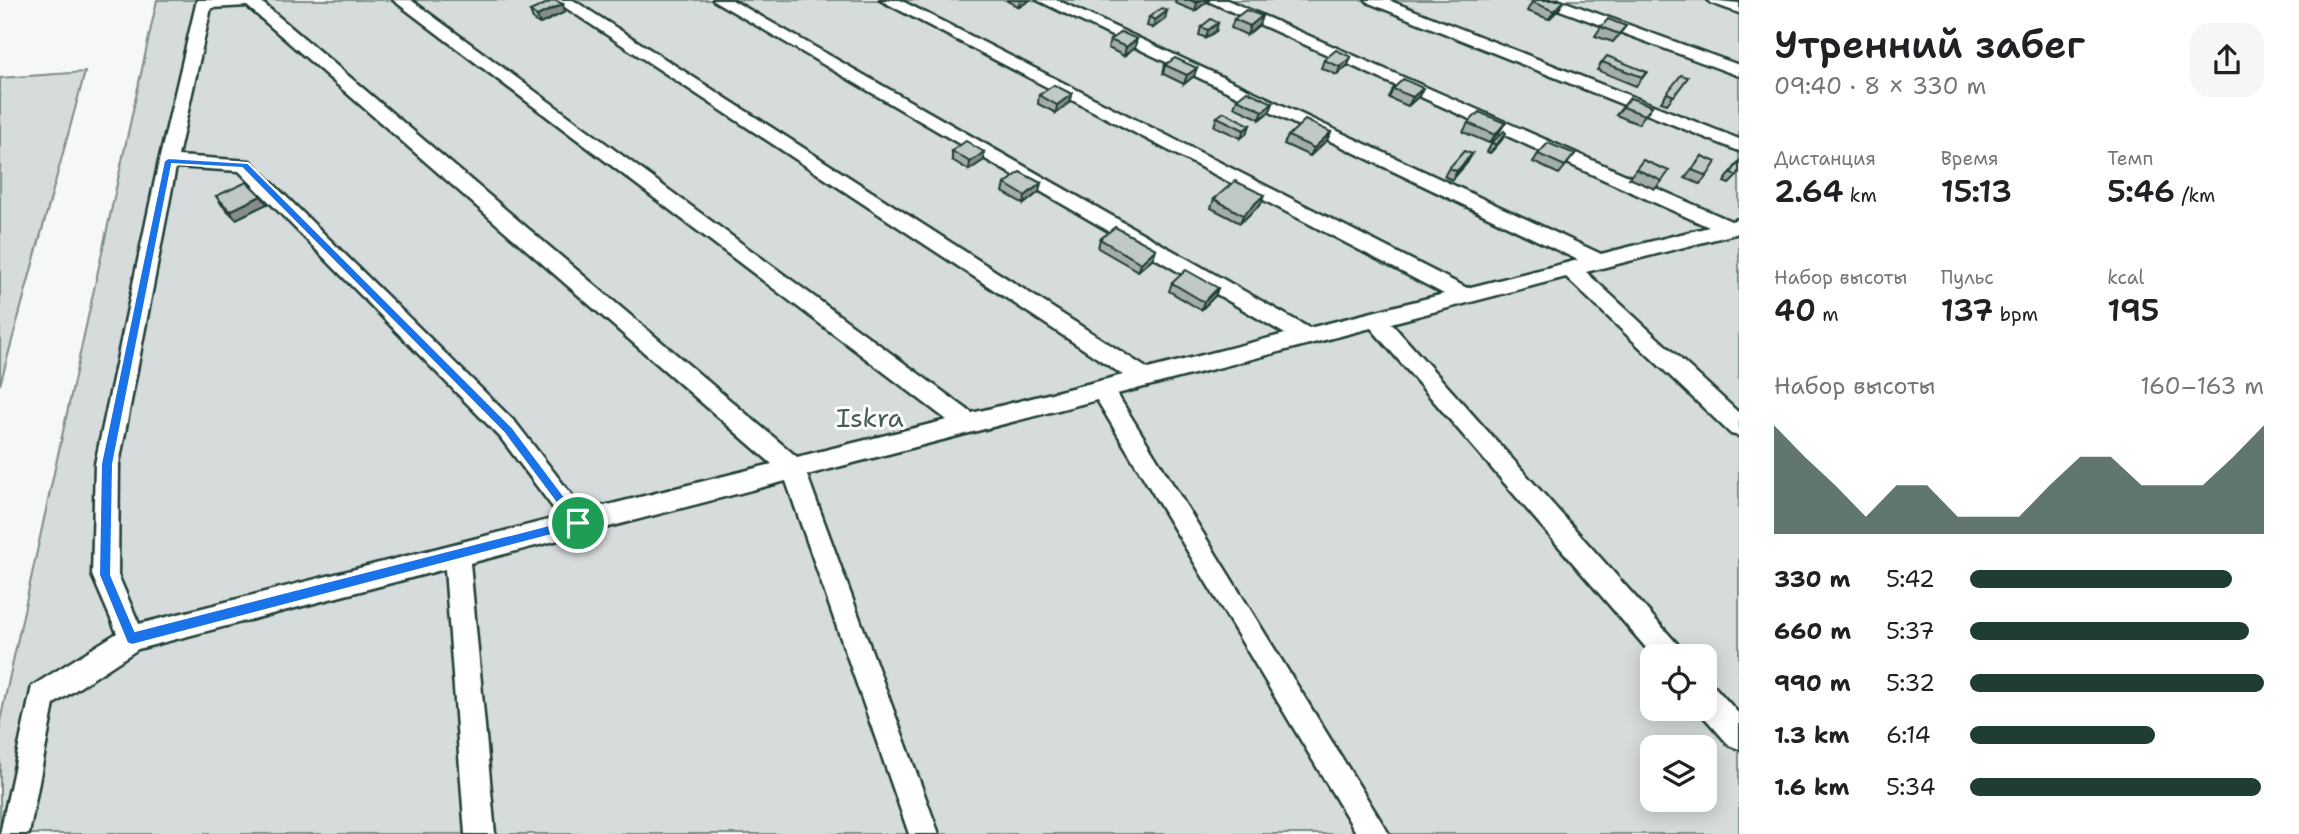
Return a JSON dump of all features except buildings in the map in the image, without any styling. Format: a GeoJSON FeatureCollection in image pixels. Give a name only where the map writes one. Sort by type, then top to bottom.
{"type":"FeatureCollection","features":[{"type":"Feature","properties":{"kind":"lane"},"geometry":{"type":"LineString","coordinates":[[401,0],[968,423]]}},
{"type":"Feature","properties":{"kind":"lane"},"geometry":{"type":"LineString","coordinates":[[562,0],[1144,378]]}},
{"type":"Feature","properties":{"kind":"lane"},"geometry":{"type":"LineString","coordinates":[[721,0],[1306,336]]}},
{"type":"Feature","properties":{"kind":"lane"},"geometry":{"type":"LineString","coordinates":[[888,0],[1465,296]]}},
{"type":"Feature","properties":{"kind":"lane"},"geometry":{"type":"LineString","coordinates":[[1045,0],[1598,261]]}},
{"type":"Feature","properties":{"kind":"lane"},"geometry":{"type":"LineString","coordinates":[[1214,0],[1734,227]]}},
{"type":"Feature","properties":{"kind":"lane"},"geometry":{"type":"LineString","coordinates":[[1374,0],[1739,145]]}},
{"type":"Feature","properties":{"kind":"lane"},"geometry":{"type":"LineString","coordinates":[[1546,0],[1739,71]]}},
{"type":"Feature","properties":{"kind":"lane"},"geometry":{"type":"LineString","coordinates":[[1716,0],[1739,8]]}},
{"type":"Feature","properties":{"kind":"lane"},"geometry":{"type":"LineString","coordinates":[[132,638],[105,575],[107,464],[168,161],[204,2],[251,1],[793,468],[925,834]]}},
{"type":"Feature","properties":{"kind":"lane"},"geometry":{"type":"LineString","coordinates":[[168,161],[244,165],[508,430],[578,523]]}},
{"type":"Feature","properties":{"kind":"lane"},"geometry":{"type":"LineString","coordinates":[[15,834],[41,696],[132,638],[1734,227]]}},
{"type":"Feature","properties":{"kind":"lane"},"geometry":{"type":"LineString","coordinates":[[1570,269],[1739,427]]}},
{"type":"Feature","properties":{"kind":"lane"},"geometry":{"type":"LineString","coordinates":[[1375,319],[1659,644]]}},
{"type":"Feature","properties":{"kind":"lane"},"geometry":{"type":"LineString","coordinates":[[1102,389],[1374,834]]}},
{"type":"Feature","properties":{"kind":"lane"},"geometry":{"type":"LineString","coordinates":[[457,555],[480,834]]}},
{"type":"Feature","properties":{"kind":"lane"},"geometry":{"type":"LineString","coordinates":[[1717,710],[1739,735]]}},
{"type":"Feature","properties":{"kind":"green space","name":"Iskra"},"geometry":{"type":"Polygon","coordinates":[[[157,0],[1739,0],[1739,834],[0,834],[0,721],[157,0]]]}},
{"type":"Feature","properties":{"kind":"green space"},"geometry":{"type":"Polygon","coordinates":[[[85,72],[0,385],[0,78],[85,72]]]}},
{"type":"Feature","properties":{"kind":"route"},"geometry":{"type":"LineString","coordinates":[[168,161],[244,165],[508,430],[578,523],[132,638],[105,575],[107,464],[168,161]]}}]}
